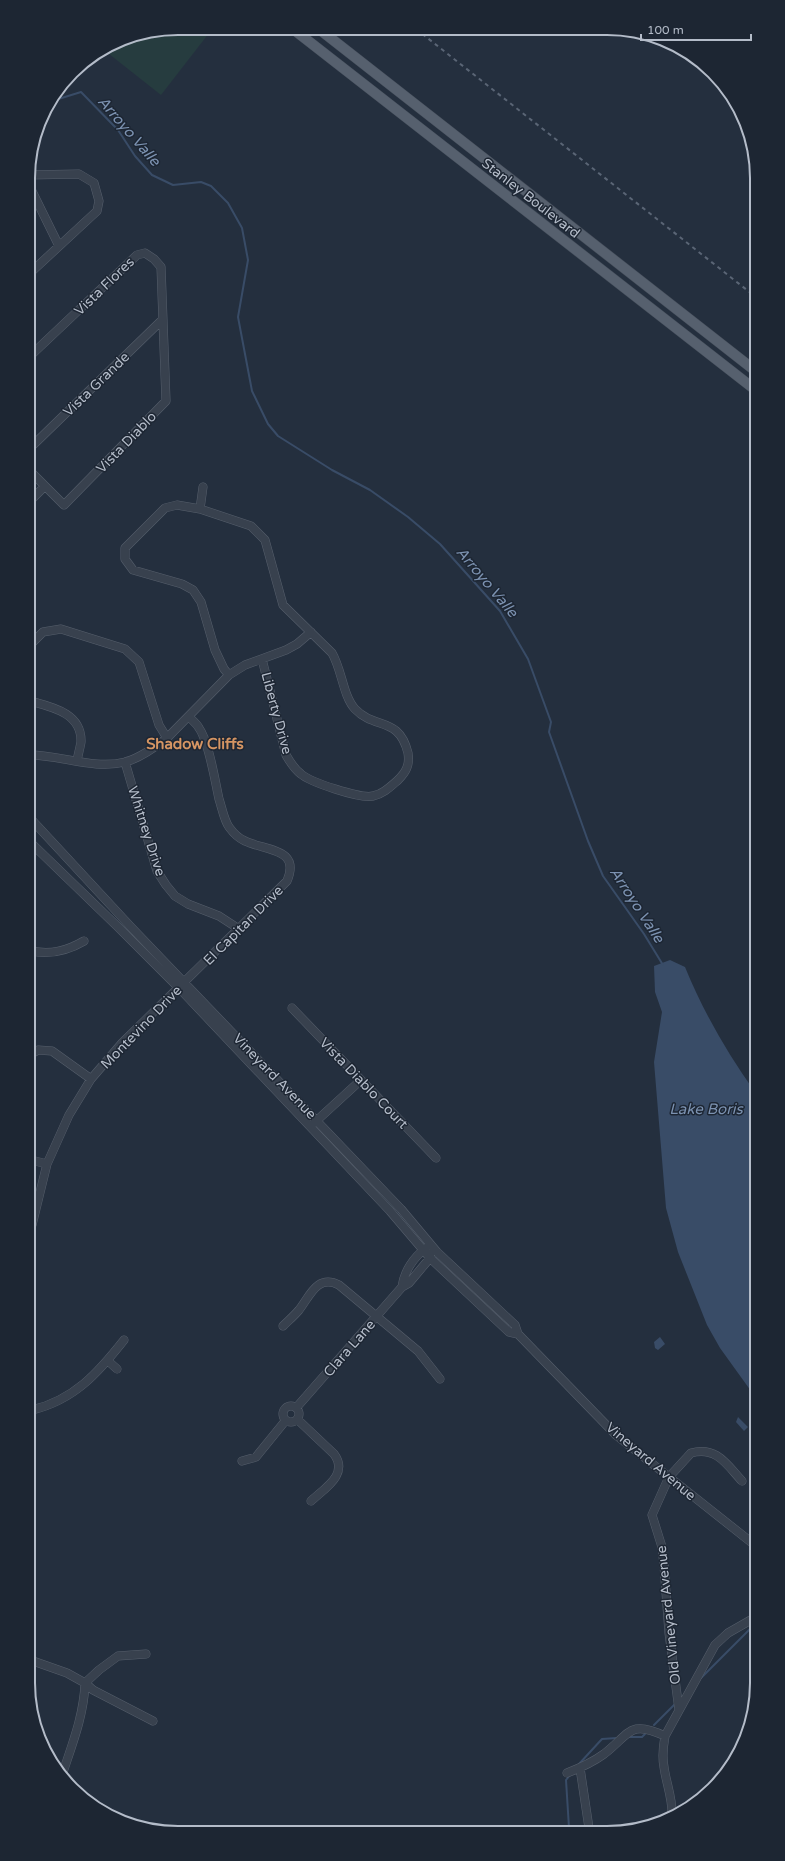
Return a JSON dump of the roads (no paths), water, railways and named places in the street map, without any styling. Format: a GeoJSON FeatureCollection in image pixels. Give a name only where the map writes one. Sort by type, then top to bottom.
{"type":"FeatureCollection","features":[{"type":"Feature","properties":{"kind":"main road","name":"Stanley Boulevard"},"geometry":{"type":"LineString","coordinates":[[301,35],[750,386]]}},
{"type":"Feature","properties":{"kind":"main road","name":"Stanley Boulevard"},"geometry":{"type":"LineString","coordinates":[[327,35],[750,367]]}},
{"type":"Feature","properties":{"kind":"street"},"geometry":{"type":"LineString","coordinates":[[35,175],[79,174],[94,183],[99,201],[97,211],[35,268]]}},
{"type":"Feature","properties":{"kind":"street"},"geometry":{"type":"LineString","coordinates":[[35,197],[59,246]]}},
{"type":"Feature","properties":{"kind":"street","name":"Vista Flores"},"geometry":{"type":"LineString","coordinates":[[35,351],[137,254],[145,253],[154,259],[161,267],[162,320]]}},
{"type":"Feature","properties":{"kind":"street","name":"Vista Grande"},"geometry":{"type":"LineString","coordinates":[[35,443],[162,320]]}},
{"type":"Feature","properties":{"kind":"street","name":"Vista Diablo"},"geometry":{"type":"LineString","coordinates":[[35,476],[64,505],[166,401],[162,320]]}},
{"type":"Feature","properties":{"kind":"street"},"geometry":{"type":"LineString","coordinates":[[35,496],[45,486]]}},
{"type":"Feature","properties":{"kind":"street"},"geometry":{"type":"LineString","coordinates":[[200,509],[203,487]]}},
{"type":"Feature","properties":{"kind":"street","name":"Liberty Drive"},"geometry":{"type":"LineString","coordinates":[[229,675],[224,669],[215,650],[202,602],[193,590],[182,584],[133,570],[125,559],[125,548],[165,508],[177,504],[200,509],[252,526],[265,540],[283,605],[323,643],[337,661],[346,692],[354,708],[365,718],[392,727],[399,732],[408,752],[409,763],[404,773],[382,793],[372,797],[314,782],[302,775],[292,766],[286,755],[262,659]]}},
{"type":"Feature","properties":{"kind":"street"},"geometry":{"type":"LineString","coordinates":[[35,640],[43,632],[61,629],[125,648],[139,662],[159,725],[167,738]]}},
{"type":"Feature","properties":{"kind":"street"},"geometry":{"type":"LineString","coordinates":[[35,755],[53,756],[101,764],[125,762],[156,746],[167,738],[229,675],[245,665],[286,650],[297,644],[311,632]]}},
{"type":"Feature","properties":{"kind":"street"},"geometry":{"type":"LineString","coordinates":[[35,702],[58,709],[70,716],[78,727],[81,742],[77,761]]}},
{"type":"Feature","properties":{"kind":"street","name":"El Capitan Drive"},"geometry":{"type":"LineString","coordinates":[[185,982],[287,882],[291,872],[290,863],[284,855],[246,842],[237,836],[228,826],[208,751],[200,729],[189,717]]}},
{"type":"Feature","properties":{"kind":"street","name":"Whitney Drive"},"geometry":{"type":"LineString","coordinates":[[125,762],[157,871],[166,885],[175,896],[188,904],[219,916],[239,929]]}},
{"type":"Feature","properties":{"kind":"street","name":"Vineyard Avenue"},"geometry":{"type":"LineString","coordinates":[[35,823],[130,926],[401,1209],[426,1248]]}},
{"type":"Feature","properties":{"kind":"street","name":"Vineyard Avenue"},"geometry":{"type":"LineString","coordinates":[[35,847],[179,988],[426,1248],[515,1324],[518,1334],[616,1435],[750,1541]]}},
{"type":"Feature","properties":{"kind":"street"},"geometry":{"type":"LineString","coordinates":[[35,951],[49,952],[70,950],[84,941]]}},
{"type":"Feature","properties":{"kind":"street","name":"Montevino Drive"},"geometry":{"type":"LineString","coordinates":[[35,1214],[47,1164],[69,1115],[91,1079],[122,1043],[185,982]]}},
{"type":"Feature","properties":{"kind":"street","name":"Vista Diablo Court"},"geometry":{"type":"LineString","coordinates":[[292,1008],[436,1158]]}},
{"type":"Feature","properties":{"kind":"street"},"geometry":{"type":"LineString","coordinates":[[35,1052],[38,1050],[52,1051],[91,1079]]}},
{"type":"Feature","properties":{"kind":"street"},"geometry":{"type":"LineString","coordinates":[[310,1126],[361,1080]]}},
{"type":"Feature","properties":{"kind":"street"},"geometry":{"type":"LineString","coordinates":[[35,1161],[47,1164]]}},
{"type":"Feature","properties":{"kind":"street"},"geometry":{"type":"LineString","coordinates":[[426,1248],[430,1258]]}},
{"type":"Feature","properties":{"kind":"street","name":"Clara Lane"},"geometry":{"type":"LineString","coordinates":[[402,1286],[406,1270],[426,1248]]}},
{"type":"Feature","properties":{"kind":"street","name":"Vineyard Avenue"},"geometry":{"type":"LineString","coordinates":[[430,1258],[508,1332],[518,1334]]}},
{"type":"Feature","properties":{"kind":"street","name":"Clara Lane"},"geometry":{"type":"LineString","coordinates":[[296,1408],[402,1286],[409,1283],[430,1258]]}},
{"type":"Feature","properties":{"kind":"street"},"geometry":{"type":"LineString","coordinates":[[283,1326],[297,1312],[316,1286],[326,1282],[332,1282],[339,1285],[418,1351],[440,1379]]}},
{"type":"Feature","properties":{"kind":"street"},"geometry":{"type":"LineString","coordinates":[[35,1409],[66,1397],[87,1382],[108,1360],[124,1340]]}},
{"type":"Feature","properties":{"kind":"street"},"geometry":{"type":"LineString","coordinates":[[108,1360],[117,1369]]}},
{"type":"Feature","properties":{"kind":"street"},"geometry":{"type":"LineString","coordinates":[[290,1406],[296,1408],[299,1414],[297,1419],[292,1422],[286,1420],[283,1415],[285,1410],[290,1406]]}},
{"type":"Feature","properties":{"kind":"street"},"geometry":{"type":"LineString","coordinates":[[297,1419],[334,1454],[340,1467],[336,1478],[311,1500]]}},
{"type":"Feature","properties":{"kind":"street"},"geometry":{"type":"LineString","coordinates":[[242,1461],[256,1457],[286,1420]]}},
{"type":"Feature","properties":{"kind":"street","name":"Old Vineyard Avenue"},"geometry":{"type":"LineString","coordinates":[[679,1710],[669,1633],[662,1547],[652,1515],[669,1477],[691,1453],[709,1451],[718,1455],[742,1481]]}},
{"type":"Feature","properties":{"kind":"street"},"geometry":{"type":"LineString","coordinates":[[672,1810],[670,1792],[664,1767],[663,1750],[665,1736],[672,1727],[679,1710],[716,1645],[728,1632],[750,1620]]}},
{"type":"Feature","properties":{"kind":"street"},"geometry":{"type":"LineString","coordinates":[[64,1769],[85,1701],[85,1683],[118,1656],[146,1654]]}},
{"type":"Feature","properties":{"kind":"street"},"geometry":{"type":"LineString","coordinates":[[35,1662],[67,1673],[85,1683],[93,1690],[153,1721]]}},
{"type":"Feature","properties":{"kind":"street"},"geometry":{"type":"LineString","coordinates":[[567,1773],[580,1768],[604,1753],[627,1732],[634,1729],[645,1728],[665,1736]]}},
{"type":"Feature","properties":{"kind":"street"},"geometry":{"type":"LineString","coordinates":[[580,1768],[589,1826]]}},
{"type":"Feature","properties":{"kind":"water","name":"Lake Boris"},"geometry":{"type":"Polygon","coordinates":[[[670,960],[685,967],[716,1031],[750,1084],[750,1390],[720,1348],[707,1325],[678,1252],[666,1208],[654,1062],[662,1012],[655,992],[654,966],[670,960]]]}},
{"type":"Feature","properties":{"kind":"water"},"geometry":{"type":"Polygon","coordinates":[[[660,1337],[665,1344],[658,1350],[655,1348],[654,1342],[660,1337]]]}},
{"type":"Feature","properties":{"kind":"water"},"geometry":{"type":"Polygon","coordinates":[[[738,1417],[748,1427],[744,1431],[736,1422],[738,1417]]]}},
{"type":"Feature","properties":{"kind":"waterway","name":"Arroyo Valle"},"geometry":{"type":"LineString","coordinates":[[59,99],[81,92],[118,130],[135,156],[152,175],[173,185],[201,182],[211,186],[228,203],[242,228],[248,260],[238,317],[252,391],[268,424],[278,436],[332,470],[370,490],[408,517],[440,544],[500,611],[528,659],[551,722],[549,732],[588,841],[603,876],[644,934],[663,965]]}},
{"type":"Feature","properties":{"kind":"waterway"},"geometry":{"type":"LineString","coordinates":[[701,1678],[750,1629]]}},
{"type":"Feature","properties":{"kind":"waterway"},"geometry":{"type":"LineString","coordinates":[[654,1725],[675,1704]]}},
{"type":"Feature","properties":{"kind":"waterway"},"geometry":{"type":"LineString","coordinates":[[628,1737],[642,1737],[645,1734]]}},
{"type":"Feature","properties":{"kind":"waterway"},"geometry":{"type":"LineString","coordinates":[[579,1764],[602,1739],[617,1738]]}},
{"type":"Feature","properties":{"kind":"waterway"},"geometry":{"type":"LineString","coordinates":[[569,1826],[566,1780],[570,1775]]}},
{"type":"Feature","properties":{"kind":"railway"},"geometry":{"type":"LineString","coordinates":[[424,35],[750,292]]}},
{"type":"Feature","properties":{"kind":"district","name":"Shadow Cliffs"},"geometry":{"type":"Point","coordinates":[195,744]}}]}
